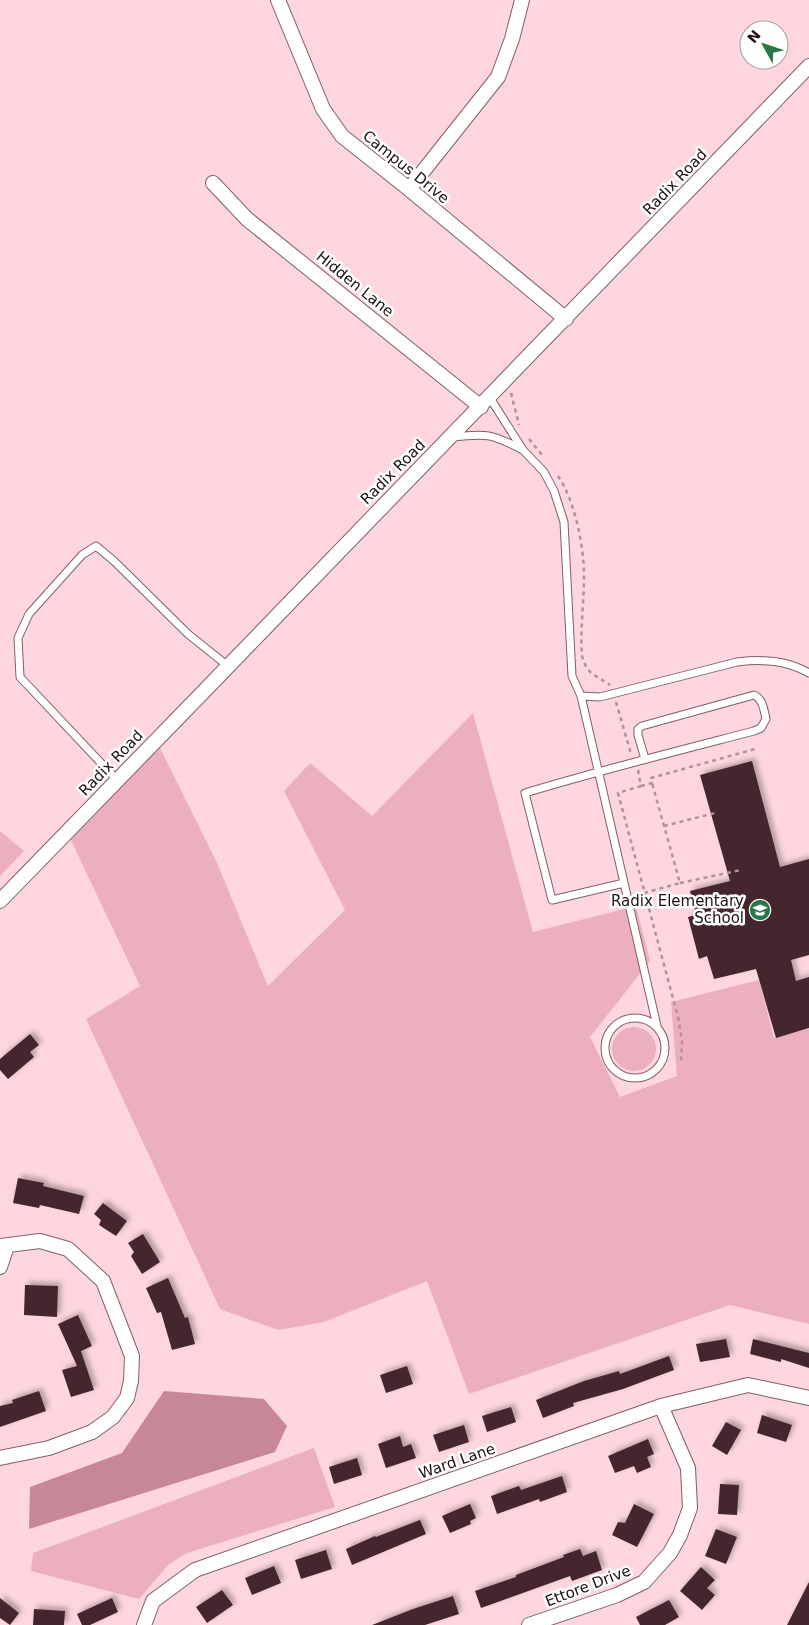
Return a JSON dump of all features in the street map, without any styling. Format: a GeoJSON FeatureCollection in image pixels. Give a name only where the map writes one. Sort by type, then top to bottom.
{"type":"FeatureCollection","features":[{"type":"Feature","properties":{"kind":"street","name":"Campus Drive"},"geometry":{"type":"LineString","coordinates":[[278,0],[323,109],[342,136],[566,319]]}},
{"type":"Feature","properties":{"kind":"street"},"geometry":{"type":"LineString","coordinates":[[409,189],[498,77],[512,39],[522,0]]}},
{"type":"Feature","properties":{"kind":"street","name":"Radix Road"},"geometry":{"type":"LineString","coordinates":[[0,901],[485,403],[809,66]]}},
{"type":"Feature","properties":{"kind":"street","name":"Hidden Lane"},"geometry":{"type":"LineString","coordinates":[[213,182],[247,219],[485,403]]}},
{"type":"Feature","properties":{"kind":"street"},"geometry":{"type":"LineString","coordinates":[[0,1266],[3,1246],[40,1241],[68,1249],[103,1281],[132,1356],[131,1381],[127,1398],[113,1417],[92,1432],[49,1448],[0,1458]]}},
{"type":"Feature","properties":{"kind":"street","name":"Ward Lane"},"geometry":{"type":"LineString","coordinates":[[144,1625],[153,1601],[195,1570],[661,1406],[748,1386],[809,1398]]}},
{"type":"Feature","properties":{"kind":"street","name":"Ettore Drive"},"geometry":{"type":"LineString","coordinates":[[528,1625],[617,1595],[644,1582],[670,1553],[680,1535],[690,1508],[688,1468],[661,1406]]}},
{"type":"Feature","properties":{"kind":"lane"},"geometry":{"type":"LineString","coordinates":[[485,403],[523,450],[544,472],[554,491],[564,522],[572,676],[580,696],[598,770],[657,1026],[665,1040],[665,1057],[655,1072],[639,1079],[622,1076],[609,1065],[604,1048],[610,1031],[623,1020],[640,1018],[657,1026]]}},
{"type":"Feature","properties":{"kind":"lane"},"geometry":{"type":"LineString","coordinates":[[450,438],[482,434],[502,438],[523,450]]}},
{"type":"Feature","properties":{"kind":"lane"},"geometry":{"type":"LineString","coordinates":[[117,780],[20,677],[18,638],[29,614],[82,555],[96,546],[114,561],[188,634],[228,666]]}},
{"type":"Feature","properties":{"kind":"lane"},"geometry":{"type":"LineString","coordinates":[[580,696],[600,697],[737,662],[756,660],[785,663],[809,673]]}},
{"type":"Feature","properties":{"kind":"lane"},"geometry":{"type":"LineString","coordinates":[[624,883],[552,900],[525,793],[598,770],[645,759],[762,728],[766,719],[762,702],[754,695],[642,726],[638,729],[638,735],[645,759]]}},
{"type":"Feature","properties":{"kind":"path"},"geometry":{"type":"LineString","coordinates":[[680,883],[651,778],[755,749]]}},
{"type":"Feature","properties":{"kind":"path"},"geometry":{"type":"LineString","coordinates":[[638,768],[641,786]]}},
{"type":"Feature","properties":{"kind":"path"},"geometry":{"type":"LineString","coordinates":[[652,783],[618,792],[680,1027],[681,1061]]}},
{"type":"Feature","properties":{"kind":"path"},"geometry":{"type":"LineString","coordinates":[[664,826],[715,812]]}},
{"type":"Feature","properties":{"kind":"path"},"geometry":{"type":"LineString","coordinates":[[644,893],[741,870]]}},
{"type":"Feature","properties":{"kind":"shaded area"},"geometry":{"type":"Polygon","coordinates":[[[473,713],[533,932],[636,906],[650,961],[590,1037],[620,1097],[677,1076],[671,1002],[759,980],[774,1038],[809,1029],[809,1324],[730,1305],[469,1394],[427,1281],[324,1322],[278,1330],[220,1309],[86,1019],[140,986],[69,836],[158,744],[217,863],[268,986],[345,910],[284,791],[310,763],[372,816],[473,713]]]}},
{"type":"Feature","properties":{"kind":"shaded area"},"geometry":{"type":"Polygon","coordinates":[[[0,831],[24,851],[0,876],[0,831]]]}},
{"type":"Feature","properties":{"kind":"shaded area"},"geometry":{"type":"Polygon","coordinates":[[[634,1027],[646,1031],[652,1037],[656,1049],[652,1061],[646,1067],[634,1071],[622,1067],[616,1061],[612,1049],[616,1037],[622,1031],[634,1027]]]}},
{"type":"Feature","properties":{"kind":"shaded area"},"geometry":{"type":"Polygon","coordinates":[[[164,1391],[264,1399],[287,1426],[275,1452],[29,1529],[30,1487],[122,1453],[164,1391]]]}},
{"type":"Feature","properties":{"kind":"shaded area"},"geometry":{"type":"Polygon","coordinates":[[[314,1448],[335,1507],[187,1553],[168,1565],[139,1599],[31,1571],[33,1553],[314,1448]]]}},
{"type":"Feature","properties":{"kind":"building"},"geometry":{"type":"Polygon","coordinates":[[[752,761],[780,867],[809,859],[809,955],[791,960],[796,981],[809,977],[809,1028],[776,1038],[756,969],[714,979],[707,956],[699,959],[688,917],[696,915],[690,891],[730,881],[700,775],[752,761]]]}},
{"type":"Feature","properties":{"kind":"building"},"geometry":{"type":"Polygon","coordinates":[[[30,1034],[39,1045],[30,1052],[34,1057],[8,1079],[0,1070],[0,1059],[30,1034]]]}},
{"type":"Feature","properties":{"kind":"building"},"geometry":{"type":"Polygon","coordinates":[[[18,1178],[44,1183],[43,1186],[84,1196],[79,1214],[40,1205],[39,1208],[13,1203],[18,1178]]]}},
{"type":"Feature","properties":{"kind":"building"},"geometry":{"type":"Polygon","coordinates":[[[103,1203],[127,1221],[116,1236],[99,1225],[101,1220],[94,1214],[103,1203]]]}},
{"type":"Feature","properties":{"kind":"building"},"geometry":{"type":"Polygon","coordinates":[[[143,1234],[160,1262],[142,1274],[131,1256],[134,1252],[128,1243],[143,1234]]]}},
{"type":"Feature","properties":{"kind":"building"},"geometry":{"type":"Polygon","coordinates":[[[168,1278],[185,1318],[188,1317],[195,1344],[172,1350],[161,1312],[157,1313],[146,1288],[168,1278]]]}},
{"type":"Feature","properties":{"kind":"building"},"geometry":{"type":"Polygon","coordinates":[[[25,1285],[58,1286],[57,1317],[24,1315],[25,1285]]]}},
{"type":"Feature","properties":{"kind":"building"},"geometry":{"type":"Polygon","coordinates":[[[78,1315],[92,1346],[81,1351],[94,1390],[71,1397],[62,1370],[77,1366],[58,1324],[78,1315]]]}},
{"type":"Feature","properties":{"kind":"building"},"geometry":{"type":"Polygon","coordinates":[[[726,1339],[730,1357],[700,1362],[696,1344],[726,1339]]]}},
{"type":"Feature","properties":{"kind":"building"},"geometry":{"type":"Polygon","coordinates":[[[753,1339],[809,1353],[809,1368],[781,1359],[781,1362],[750,1354],[753,1339]]]}},
{"type":"Feature","properties":{"kind":"building"},"geometry":{"type":"Polygon","coordinates":[[[669,1356],[674,1370],[623,1389],[573,1403],[574,1406],[543,1418],[536,1400],[584,1381],[619,1371],[620,1374],[669,1356]]]}},
{"type":"Feature","properties":{"kind":"building"},"geometry":{"type":"Polygon","coordinates":[[[407,1366],[413,1384],[386,1393],[380,1375],[407,1366]]]}},
{"type":"Feature","properties":{"kind":"building"},"geometry":{"type":"Polygon","coordinates":[[[39,1391],[46,1411],[0,1427],[0,1406],[13,1403],[12,1400],[39,1391]]]}},
{"type":"Feature","properties":{"kind":"building"},"geometry":{"type":"Polygon","coordinates":[[[511,1407],[516,1422],[487,1432],[482,1416],[511,1407]]]}},
{"type":"Feature","properties":{"kind":"building"},"geometry":{"type":"Polygon","coordinates":[[[762,1415],[792,1425],[786,1442],[757,1433],[762,1415]]]}},
{"type":"Feature","properties":{"kind":"building"},"geometry":{"type":"Polygon","coordinates":[[[726,1422],[741,1430],[727,1455],[712,1446],[726,1422]]]}},
{"type":"Feature","properties":{"kind":"building"},"geometry":{"type":"Polygon","coordinates":[[[464,1425],[469,1442],[439,1452],[433,1435],[464,1425]]]}},
{"type":"Feature","properties":{"kind":"building"},"geometry":{"type":"Polygon","coordinates":[[[400,1436],[403,1447],[411,1444],[416,1458],[386,1468],[378,1444],[400,1436]]]}},
{"type":"Feature","properties":{"kind":"building"},"geometry":{"type":"Polygon","coordinates":[[[648,1439],[654,1454],[647,1457],[651,1467],[637,1473],[634,1466],[615,1473],[608,1456],[648,1439]]]}},
{"type":"Feature","properties":{"kind":"building"},"geometry":{"type":"Polygon","coordinates":[[[357,1458],[362,1475],[334,1484],[329,1467],[357,1458]]]}},
{"type":"Feature","properties":{"kind":"building"},"geometry":{"type":"Polygon","coordinates":[[[562,1476],[567,1492],[540,1502],[539,1499],[497,1514],[491,1496],[519,1486],[521,1490],[562,1476]]]}},
{"type":"Feature","properties":{"kind":"building"},"geometry":{"type":"Polygon","coordinates":[[[720,1484],[739,1485],[737,1515],[718,1514],[720,1484]]]}},
{"type":"Feature","properties":{"kind":"building"},"geometry":{"type":"Polygon","coordinates":[[[470,1504],[476,1518],[470,1521],[471,1524],[450,1533],[442,1516],[470,1504]]]}},
{"type":"Feature","properties":{"kind":"building"},"geometry":{"type":"Polygon","coordinates":[[[634,1504],[654,1514],[637,1547],[612,1535],[618,1522],[625,1523],[634,1504]]]}},
{"type":"Feature","properties":{"kind":"building"},"geometry":{"type":"Polygon","coordinates":[[[420,1520],[426,1534],[352,1565],[346,1549],[375,1536],[420,1520]]]}},
{"type":"Feature","properties":{"kind":"building"},"geometry":{"type":"Polygon","coordinates":[[[716,1529],[737,1537],[726,1564],[705,1556],[716,1529]]]}},
{"type":"Feature","properties":{"kind":"building"},"geometry":{"type":"Polygon","coordinates":[[[580,1549],[583,1556],[596,1551],[602,1570],[572,1581],[570,1576],[481,1608],[475,1591],[516,1577],[516,1575],[580,1549]]]}},
{"type":"Feature","properties":{"kind":"building"},"geometry":{"type":"Polygon","coordinates":[[[326,1550],[332,1569],[301,1579],[295,1560],[326,1550]]]}},
{"type":"Feature","properties":{"kind":"building"},"geometry":{"type":"Polygon","coordinates":[[[274,1566],[281,1583],[252,1595],[245,1578],[274,1566]]]}},
{"type":"Feature","properties":{"kind":"building"},"geometry":{"type":"Polygon","coordinates":[[[701,1567],[715,1580],[707,1588],[715,1595],[702,1610],[680,1591],[701,1567]]]}},
{"type":"Feature","properties":{"kind":"building"},"geometry":{"type":"Polygon","coordinates":[[[809,1582],[809,1625],[787,1625],[809,1582]]]}},
{"type":"Feature","properties":{"kind":"building"},"geometry":{"type":"Polygon","coordinates":[[[222,1590],[233,1605],[207,1623],[196,1607],[222,1590]]]}},
{"type":"Feature","properties":{"kind":"building"},"geometry":{"type":"Polygon","coordinates":[[[453,1596],[459,1614],[425,1625],[372,1625],[413,1609],[453,1596]]]}},
{"type":"Feature","properties":{"kind":"building"},"geometry":{"type":"Polygon","coordinates":[[[0,1598],[19,1613],[10,1625],[0,1618],[0,1598]]]}},
{"type":"Feature","properties":{"kind":"building"},"geometry":{"type":"Polygon","coordinates":[[[112,1598],[118,1612],[90,1625],[82,1625],[77,1614],[112,1598]]]}},
{"type":"Feature","properties":{"kind":"building"},"geometry":{"type":"Polygon","coordinates":[[[669,1600],[679,1617],[665,1625],[640,1625],[636,1617],[669,1600]]]}},
{"type":"Feature","properties":{"kind":"building"},"geometry":{"type":"Polygon","coordinates":[[[34,1609],[65,1611],[64,1625],[33,1625],[34,1609]]]}},
{"type":"Feature","properties":{"kind":"place","name":"Radix Elementary School"},"geometry":{"type":"Point","coordinates":[760,910]}}]}
